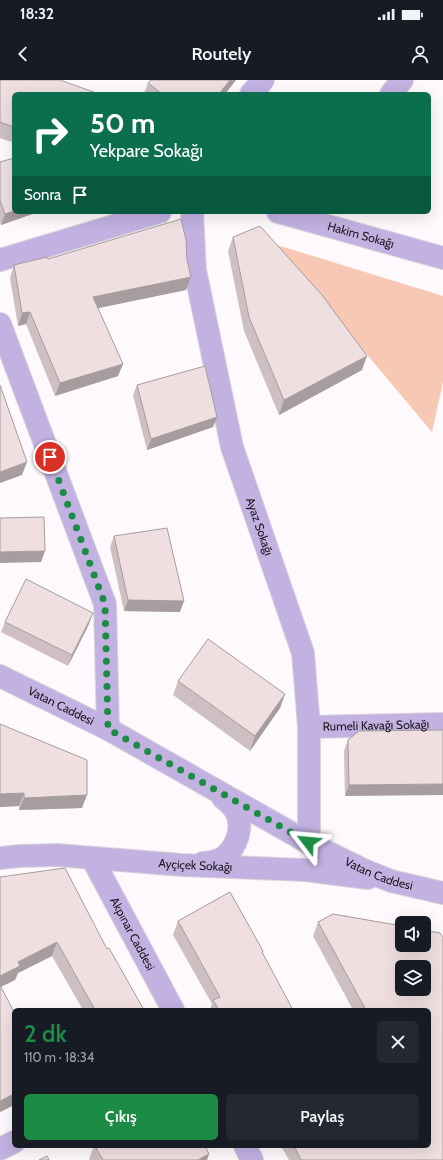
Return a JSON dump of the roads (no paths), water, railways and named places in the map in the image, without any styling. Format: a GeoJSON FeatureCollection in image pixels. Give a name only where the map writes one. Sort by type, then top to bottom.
{"type":"FeatureCollection","features":[{"type":"Feature","properties":{"kind":"street"},"geometry":{"type":"LineString","coordinates":[[253,92],[262,80]]}},
{"type":"Feature","properties":{"kind":"street"},"geometry":{"type":"LineString","coordinates":[[393,92],[402,80]]}},
{"type":"Feature","properties":{"kind":"street"},"geometry":{"type":"LineString","coordinates":[[0,260],[153,214]]}},
{"type":"Feature","properties":{"kind":"street","name":"Ayaz Sokağı"},"geometry":{"type":"LineString","coordinates":[[192,214],[195,270],[232,447],[303,653],[309,727],[308,842]]}},
{"type":"Feature","properties":{"kind":"street","name":"Hakim Sokağı"},"geometry":{"type":"LineString","coordinates":[[292,214],[442,257]]}},
{"type":"Feature","properties":{"kind":"street"},"geometry":{"type":"LineString","coordinates":[[0,324],[105,604],[108,729]]}},
{"type":"Feature","properties":{"kind":"street","name":"Vatan Caddesi"},"geometry":{"type":"LineString","coordinates":[[0,676],[108,729],[308,842],[364,870],[391,881],[443,893]]}},
{"type":"Feature","properties":{"kind":"street","name":"Rumeli Kavağı Sokağı"},"geometry":{"type":"LineString","coordinates":[[309,727],[443,724]]}},
{"type":"Feature","properties":{"kind":"street"},"geometry":{"type":"LineString","coordinates":[[182,865],[211,862],[224,857],[232,848],[237,838],[240,829],[236,811],[211,787]]}},
{"type":"Feature","properties":{"kind":"street","name":"Ayçiçek Sokağı"},"geometry":{"type":"LineString","coordinates":[[0,858],[57,855],[182,865],[305,870],[391,881]]}},
{"type":"Feature","properties":{"kind":"street","name":"Akpınar Caddesi"},"geometry":{"type":"LineString","coordinates":[[92,858],[171,1008]]}},
{"type":"Feature","properties":{"kind":"street"},"geometry":{"type":"LineString","coordinates":[[0,1149],[12,1143]]}},
{"type":"Feature","properties":{"kind":"street"},"geometry":{"type":"LineString","coordinates":[[246,1148],[252,1160]]}}]}
